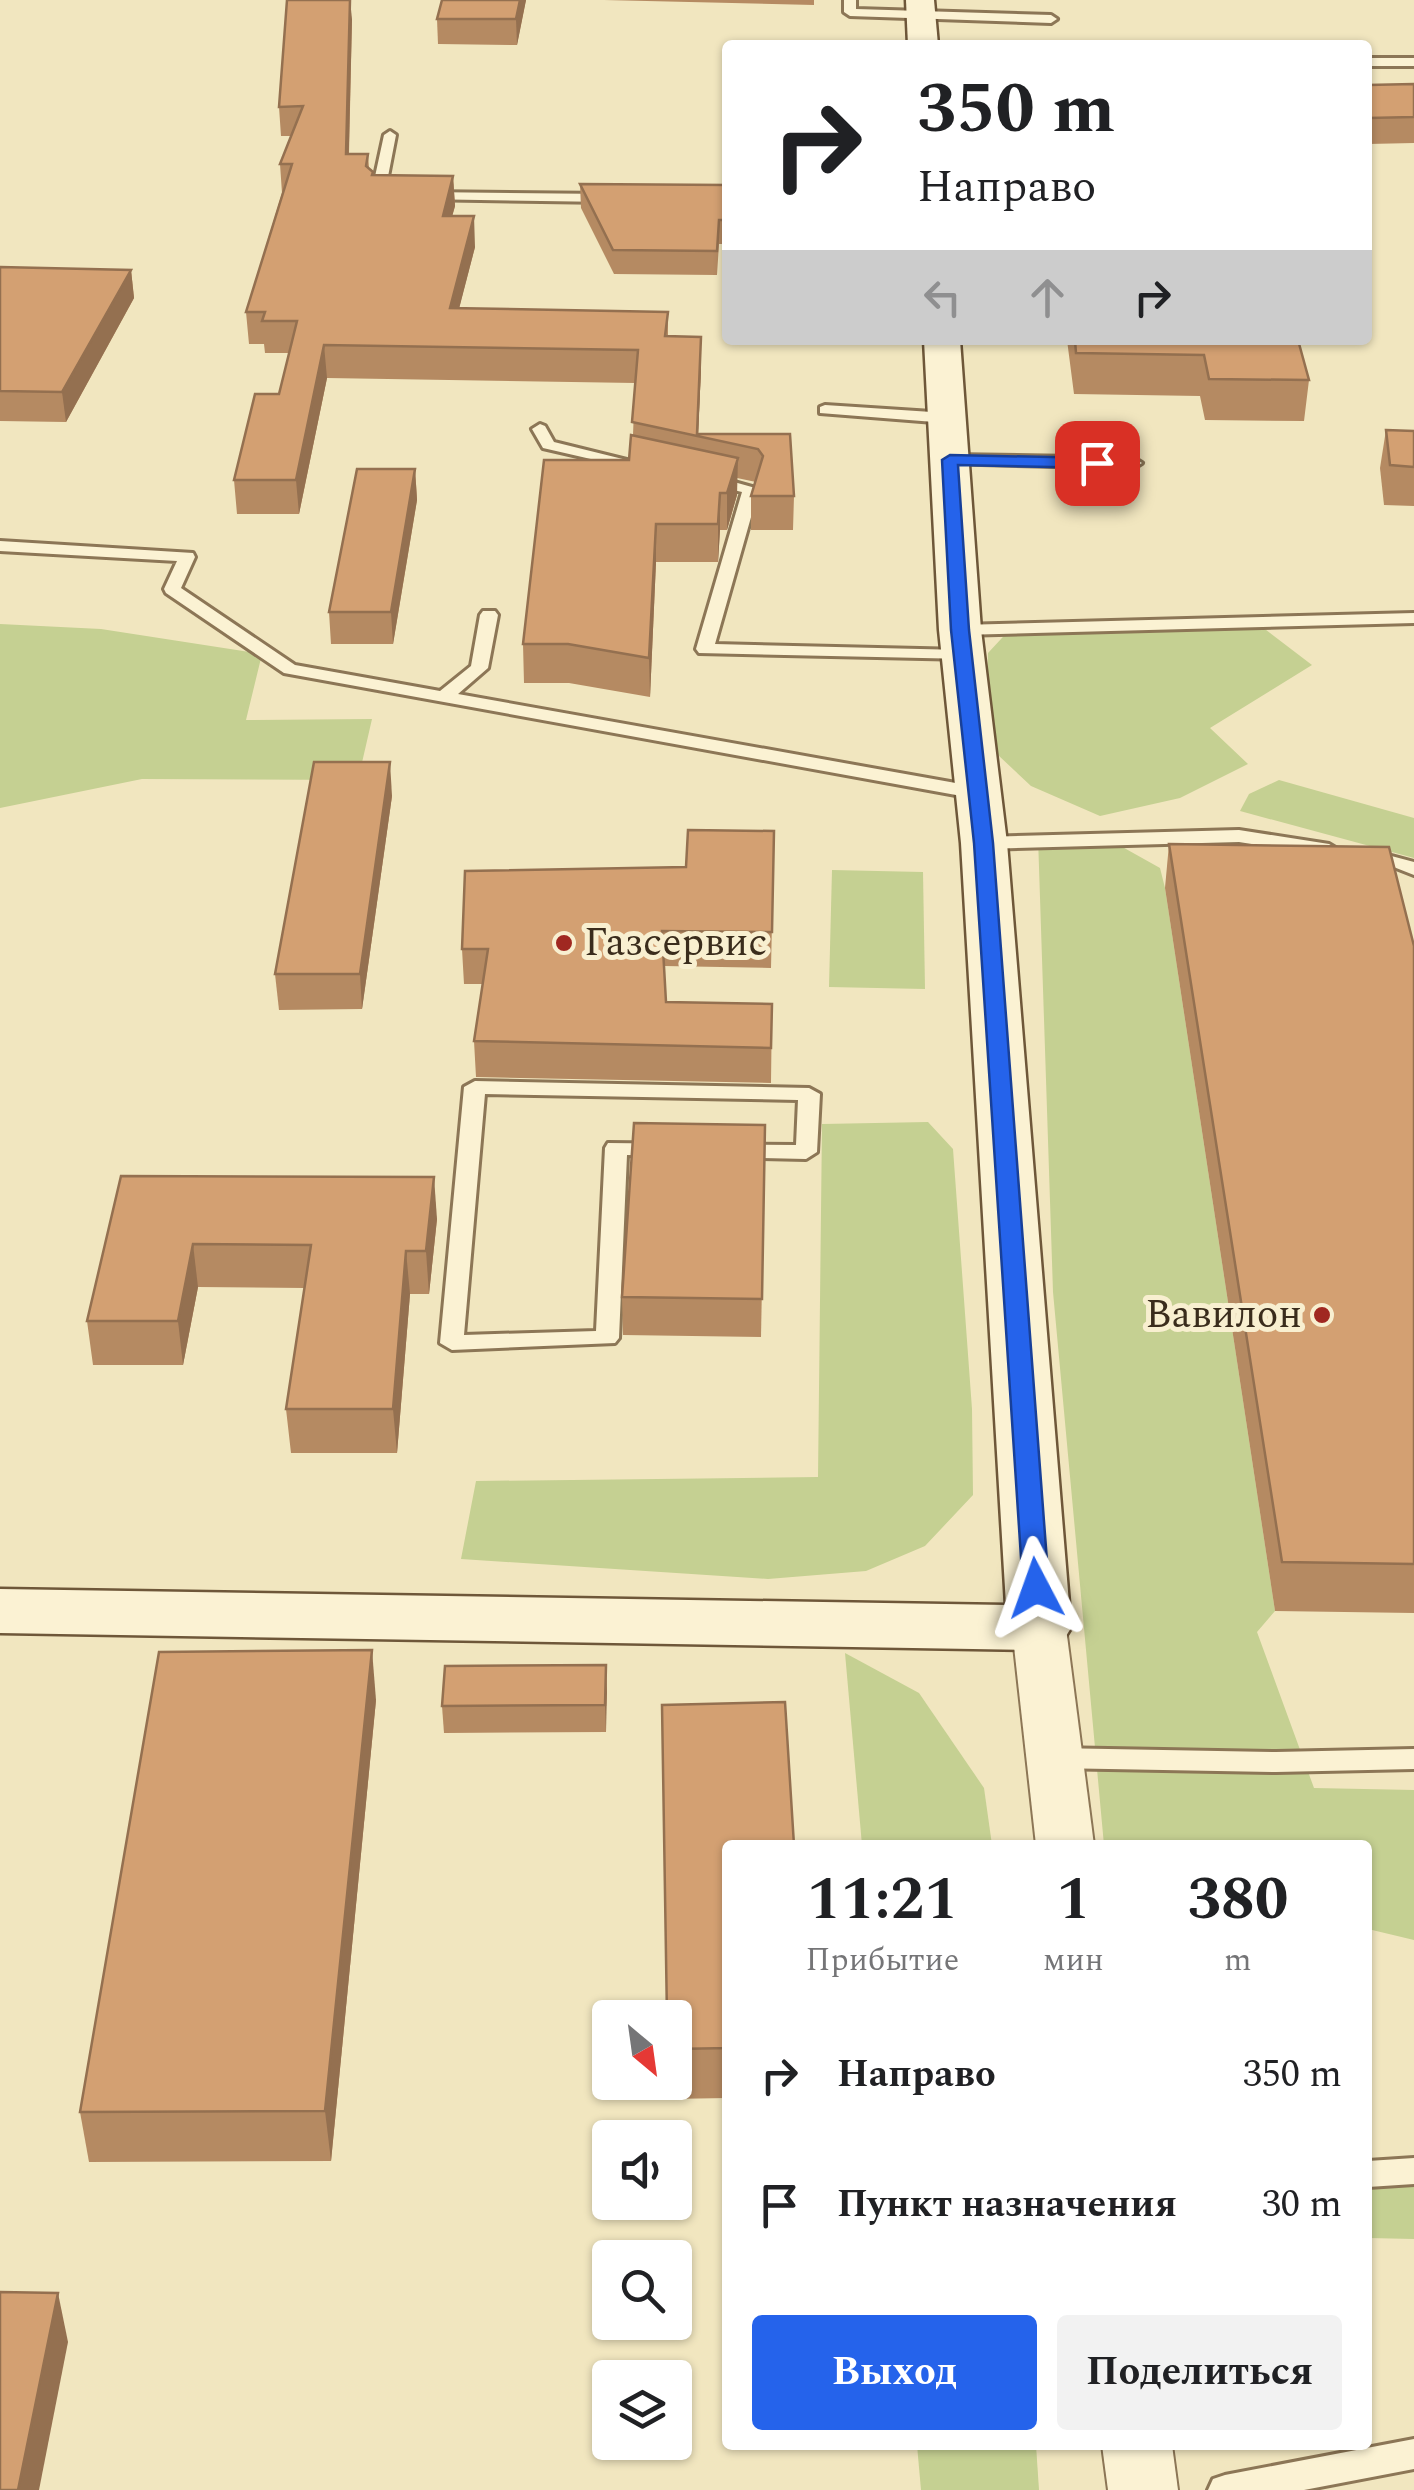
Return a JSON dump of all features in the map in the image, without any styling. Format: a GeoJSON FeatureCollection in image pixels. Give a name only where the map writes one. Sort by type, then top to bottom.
{"type":"FeatureCollection","features":[{"type":"Feature","properties":{"kind":"main road"},"geometry":{"type":"LineString","coordinates":[[920,7],[923,40]]}},
{"type":"Feature","properties":{"kind":"main road"},"geometry":{"type":"LineString","coordinates":[[0,1612],[1038,1628],[984,843],[961,642],[942,345]]}},
{"type":"Feature","properties":{"kind":"street"},"geometry":{"type":"LineString","coordinates":[[1038,1628],[1064,1840]]}},
{"type":"Feature","properties":{"kind":"street"},"geometry":{"type":"LineString","coordinates":[[1139,2450],[1143,2490]]}},
{"type":"Feature","properties":{"kind":"lane"},"geometry":{"type":"LineString","coordinates":[[850,0],[850,12],[920,7],[1051,19]]}},
{"type":"Feature","properties":{"kind":"lane"},"geometry":{"type":"LineString","coordinates":[[1372,62],[1414,62]]}},
{"type":"Feature","properties":{"kind":"lane"},"geometry":{"type":"LineString","coordinates":[[390,134],[378,196],[398,196]]}},
{"type":"Feature","properties":{"kind":"lane"},"geometry":{"type":"LineString","coordinates":[[417,196],[630,198]]}},
{"type":"Feature","properties":{"kind":"lane"},"geometry":{"type":"LineString","coordinates":[[825,410],[948,439],[1134,463]]}},
{"type":"Feature","properties":{"kind":"lane"},"geometry":{"type":"LineString","coordinates":[[540,430],[548,445],[659,469]]}},
{"type":"Feature","properties":{"kind":"lane"},"geometry":{"type":"LineString","coordinates":[[696,477],[751,489],[705,649],[961,642],[1414,618]]}},
{"type":"Feature","properties":{"kind":"lane"},"geometry":{"type":"LineString","coordinates":[[0,546],[187,557],[172,590],[290,669],[978,793]]}},
{"type":"Feature","properties":{"kind":"lane"},"geometry":{"type":"LineString","coordinates":[[443,697],[479,668],[490,615]]}},
{"type":"Feature","properties":{"kind":"lane"},"geometry":{"type":"LineString","coordinates":[[984,843],[1240,836],[1391,860],[1414,869]]}},
{"type":"Feature","properties":{"kind":"lane"},"geometry":{"type":"LineString","coordinates":[[475,1087],[809,1094],[806,1152],[616,1148],[607,1338],[452,1343],[475,1087]]}},
{"type":"Feature","properties":{"kind":"lane"},"geometry":{"type":"LineString","coordinates":[[1054,1758],[1276,1762],[1414,1758]]}},
{"type":"Feature","properties":{"kind":"lane"},"geometry":{"type":"LineString","coordinates":[[1372,2174],[1414,2172]]}},
{"type":"Feature","properties":{"kind":"lane"},"geometry":{"type":"LineString","coordinates":[[1225,2490],[1414,2454]]}},
{"type":"Feature","properties":{"kind":"green space"},"geometry":{"type":"Polygon","coordinates":[[[1253,620],[1312,665],[1210,728],[1248,764],[1180,798],[1100,816],[1031,786],[998,755],[987,700],[988,653],[1014,625],[1253,620]]]}},
{"type":"Feature","properties":{"kind":"green space"},"geometry":{"type":"Polygon","coordinates":[[[0,624],[101,629],[262,654],[246,720],[372,719],[358,780],[142,779],[0,808],[0,624]]]}},
{"type":"Feature","properties":{"kind":"green space"},"geometry":{"type":"Polygon","coordinates":[[[1279,780],[1414,818],[1414,858],[1240,811],[1249,794],[1279,780]]]}},
{"type":"Feature","properties":{"kind":"green space"},"geometry":{"type":"Polygon","coordinates":[[[1101,835],[1160,868],[1275,1611],[1257,1632],[1314,1788],[1414,1790],[1414,1940],[1372,1930],[1372,1840],[1104,1840],[1053,1292],[1038,837],[1101,835]]]}},
{"type":"Feature","properties":{"kind":"green space"},"geometry":{"type":"Polygon","coordinates":[[[832,870],[923,872],[925,989],[829,987],[832,870]]]}},
{"type":"Feature","properties":{"kind":"green space"},"geometry":{"type":"Polygon","coordinates":[[[928,1122],[953,1149],[972,1409],[973,1495],[925,1546],[866,1571],[768,1579],[461,1559],[476,1481],[818,1477],[822,1124],[928,1122]]]}},
{"type":"Feature","properties":{"kind":"green space"},"geometry":{"type":"Polygon","coordinates":[[[845,1653],[919,1693],[984,1788],[991,1840],[862,1840],[845,1653]]]}},
{"type":"Feature","properties":{"kind":"green space"},"geometry":{"type":"Polygon","coordinates":[[[1372,2186],[1414,2187],[1414,2239],[1372,2238],[1372,2186]]]}},
{"type":"Feature","properties":{"kind":"green space"},"geometry":{"type":"Polygon","coordinates":[[[917,2450],[1036,2450],[1039,2490],[921,2490],[917,2450]]]}},
{"type":"Feature","properties":{"kind":"building"},"geometry":{"type":"Polygon","coordinates":[[[287,0],[350,0],[346,154],[368,154],[366,166],[372,175],[453,176],[443,216],[474,216],[450,308],[668,312],[665,336],[701,337],[697,434],[790,434],[794,496],[751,496],[763,456],[758,449],[632,422],[638,350],[324,345],[296,480],[234,480],[255,394],[279,394],[297,321],[262,321],[265,312],[246,312],[292,164],[280,164],[303,106],[279,107],[287,0]]]}},
{"type":"Feature","properties":{"kind":"building"},"geometry":{"type":"Polygon","coordinates":[[[442,0],[520,0],[516,19],[437,19],[442,0]]]}},
{"type":"Feature","properties":{"kind":"building"},"geometry":{"type":"Polygon","coordinates":[[[1414,84],[1414,117],[1372,118],[1372,85],[1414,84]]]}},
{"type":"Feature","properties":{"kind":"building"},"geometry":{"type":"Polygon","coordinates":[[[580,184],[722,185],[717,251],[613,250],[580,184]]]}},
{"type":"Feature","properties":{"kind":"building"},"geometry":{"type":"Polygon","coordinates":[[[0,267],[131,270],[62,392],[0,391],[0,267]]]}},
{"type":"Feature","properties":{"kind":"building"},"geometry":{"type":"Polygon","coordinates":[[[1075,345],[1299,345],[1309,380],[1209,379],[1204,355],[1076,353],[1075,345]]]}},
{"type":"Feature","properties":{"kind":"building"},"geometry":{"type":"Polygon","coordinates":[[[1386,430],[1414,431],[1414,467],[1390,465],[1386,430]]]}},
{"type":"Feature","properties":{"kind":"building"},"geometry":{"type":"Polygon","coordinates":[[[631,435],[738,458],[727,493],[720,493],[718,524],[656,524],[649,658],[568,644],[523,644],[544,460],[629,460],[631,435]]]}},
{"type":"Feature","properties":{"kind":"building"},"geometry":{"type":"Polygon","coordinates":[[[357,469],[415,469],[391,612],[329,612],[357,469]]]}},
{"type":"Feature","properties":{"kind":"building"},"geometry":{"type":"Polygon","coordinates":[[[314,762],[390,762],[360,974],[275,974],[314,762]]]}},
{"type":"Feature","properties":{"kind":"building"},"geometry":{"type":"Polygon","coordinates":[[[688,830],[774,831],[772,932],[662,931],[666,1002],[772,1004],[771,1048],[474,1041],[488,949],[462,949],[465,871],[686,867],[688,830]]]}},
{"type":"Feature","properties":{"kind":"building","name":"Вавилон"},"geometry":{"type":"Polygon","coordinates":[[[1169,844],[1389,847],[1414,946],[1414,1564],[1282,1562],[1169,844]]]}},
{"type":"Feature","properties":{"kind":"building"},"geometry":{"type":"Polygon","coordinates":[[[634,1123],[765,1125],[762,1299],[622,1297],[634,1123]]]}},
{"type":"Feature","properties":{"kind":"building"},"geometry":{"type":"Polygon","coordinates":[[[121,1176],[434,1177],[426,1251],[406,1251],[393,1409],[286,1409],[311,1245],[193,1244],[178,1321],[87,1321],[121,1176]]]}},
{"type":"Feature","properties":{"kind":"building"},"geometry":{"type":"Polygon","coordinates":[[[372,1650],[325,2111],[80,2112],[159,1652],[372,1650]]]}},
{"type":"Feature","properties":{"kind":"building"},"geometry":{"type":"Polygon","coordinates":[[[606,1665],[605,1705],[442,1706],[445,1666],[606,1665]]]}},
{"type":"Feature","properties":{"kind":"building"},"geometry":{"type":"Polygon","coordinates":[[[785,1702],[794,1840],[722,1840],[722,2048],[692,2049],[692,2000],[667,2000],[662,1705],[785,1702]]]}},
{"type":"Feature","properties":{"kind":"building"},"geometry":{"type":"Polygon","coordinates":[[[0,2292],[58,2293],[18,2490],[0,2490],[0,2292]]]}},
{"type":"Feature","properties":{"kind":"place","name":"Газсервис"},"geometry":{"type":"Point","coordinates":[564,943]}},
{"type":"Feature","properties":{"kind":"place","name":"Вавилон"},"geometry":{"type":"Point","coordinates":[1322,1315]}},
{"type":"Feature","properties":{"kind":"route"},"geometry":{"type":"LineString","coordinates":[[1036,1588],[984,843],[960,630],[950,460],[1097,463]]}}]}
